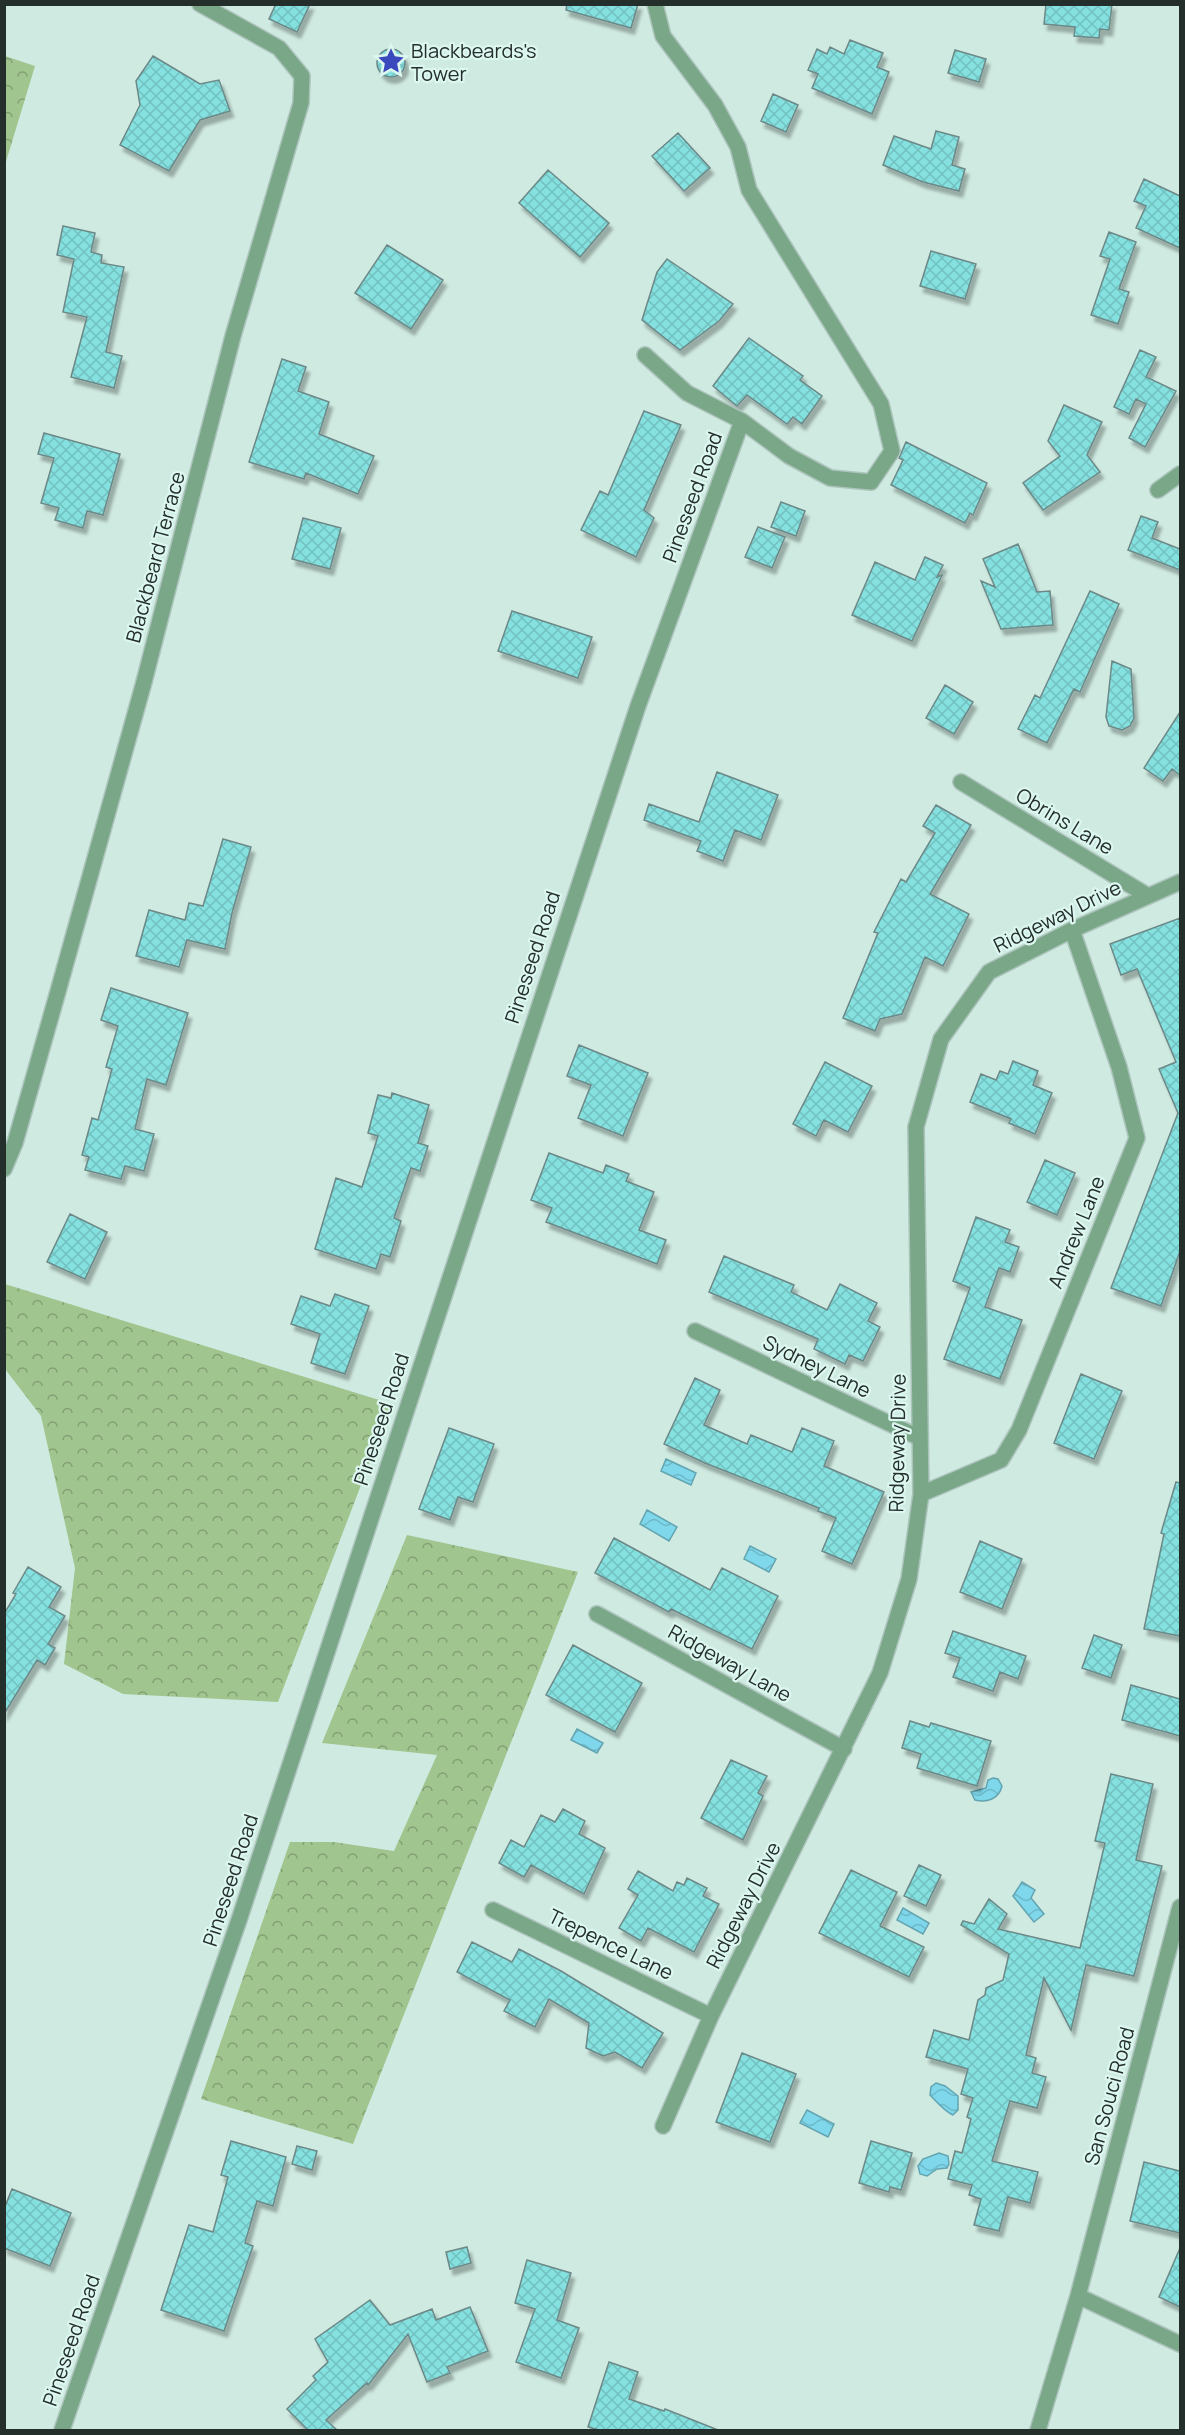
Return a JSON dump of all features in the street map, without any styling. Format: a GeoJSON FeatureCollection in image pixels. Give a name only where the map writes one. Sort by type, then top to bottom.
{"type":"FeatureCollection","features":[{"type":"Feature","properties":{"kind":"street","name":"Blackbeard Terrace"},"geometry":{"type":"LineString","coordinates":[[4,1169],[15,1143],[61,984],[144,682],[236,326],[301,103],[302,76],[279,48],[200,4]]}},
{"type":"Feature","properties":{"kind":"street","name":"Pineseed Road"},"geometry":{"type":"LineString","coordinates":[[645,355],[687,393],[742,421],[789,456],[830,478],[871,482],[892,451],[881,404],[749,190],[738,147],[715,105],[663,36],[655,4]]}},
{"type":"Feature","properties":{"kind":"street","name":"Pineseed Road"},"geometry":{"type":"LineString","coordinates":[[62,2430],[239,1920],[638,706],[742,421]]}},
{"type":"Feature","properties":{"kind":"street"},"geometry":{"type":"LineString","coordinates":[[1158,490],[1180,474]]}},
{"type":"Feature","properties":{"kind":"street","name":"Obrins Lane"},"geometry":{"type":"LineString","coordinates":[[961,782],[1148,896]]}},
{"type":"Feature","properties":{"kind":"street","name":"Ridgeway Drive"},"geometry":{"type":"LineString","coordinates":[[663,2126],[711,2016],[880,1673],[909,1579],[921,1494],[916,1127],[941,1039],[989,972],[1072,930],[1180,882]]}},
{"type":"Feature","properties":{"kind":"street","name":"Andrew Lane"},"geometry":{"type":"LineString","coordinates":[[921,1494],[1001,1460],[1019,1430],[1137,1138],[1119,1066],[1072,930]]}},
{"type":"Feature","properties":{"kind":"street","name":"Sydney Lane"},"geometry":{"type":"LineString","coordinates":[[695,1331],[920,1438]]}},
{"type":"Feature","properties":{"kind":"street","name":"Ridgeway Lane"},"geometry":{"type":"LineString","coordinates":[[597,1614],[844,1749]]}},
{"type":"Feature","properties":{"kind":"street","name":"San Souci Road"},"geometry":{"type":"LineString","coordinates":[[1038,2430],[1078,2296],[1180,1907]]}},
{"type":"Feature","properties":{"kind":"street","name":"Trepence Lane"},"geometry":{"type":"LineString","coordinates":[[494,1910],[711,2016]]}},
{"type":"Feature","properties":{"kind":"street"},"geometry":{"type":"LineString","coordinates":[[1078,2296],[1180,2344]]}},
{"type":"Feature","properties":{"kind":"green space"},"geometry":{"type":"Polygon","coordinates":[[[4,56],[35,66],[5,165],[4,56]]]}},
{"type":"Feature","properties":{"kind":"green space"},"geometry":{"type":"Polygon","coordinates":[[[5,1284],[392,1404],[278,1702],[123,1694],[64,1664],[75,1568],[41,1416],[5,1369],[5,1284]]]}},
{"type":"Feature","properties":{"kind":"green space"},"geometry":{"type":"Polygon","coordinates":[[[407,1535],[578,1572],[353,2144],[201,2099],[290,1842],[334,1842],[394,1851],[437,1755],[322,1743],[407,1535]]]}},
{"type":"Feature","properties":{"kind":"water"},"geometry":{"type":"Polygon","coordinates":[[[666,1459],[696,1473],[691,1485],[661,1471],[666,1459]]]}},
{"type":"Feature","properties":{"kind":"water"},"geometry":{"type":"Polygon","coordinates":[[[647,1510],[677,1527],[669,1541],[640,1524],[647,1510]]]}},
{"type":"Feature","properties":{"kind":"water"},"geometry":{"type":"Polygon","coordinates":[[[750,1546],[776,1559],[769,1572],[744,1559],[750,1546]]]}},
{"type":"Feature","properties":{"kind":"water"},"geometry":{"type":"Polygon","coordinates":[[[577,1729],[603,1743],[597,1753],[571,1740],[577,1729]]]}},
{"type":"Feature","properties":{"kind":"water"},"geometry":{"type":"Polygon","coordinates":[[[998,1779],[1002,1786],[998,1794],[988,1800],[975,1800],[971,1792],[986,1788],[988,1780],[998,1779]]]}},
{"type":"Feature","properties":{"kind":"water"},"geometry":{"type":"Polygon","coordinates":[[[1022,1882],[1035,1890],[1031,1898],[1044,1914],[1034,1922],[1013,1896],[1022,1882]]]}},
{"type":"Feature","properties":{"kind":"water"},"geometry":{"type":"Polygon","coordinates":[[[903,1908],[929,1923],[923,1934],[897,1920],[903,1908]]]}},
{"type":"Feature","properties":{"kind":"water"},"geometry":{"type":"Polygon","coordinates":[[[936,2083],[945,2086],[958,2096],[958,2110],[953,2115],[930,2095],[931,2087],[936,2083]]]}},
{"type":"Feature","properties":{"kind":"water"},"geometry":{"type":"Polygon","coordinates":[[[807,2110],[834,2124],[828,2137],[800,2123],[807,2110]]]}},
{"type":"Feature","properties":{"kind":"water"},"geometry":{"type":"Polygon","coordinates":[[[939,2153],[948,2156],[947,2168],[937,2169],[927,2176],[920,2174],[918,2166],[923,2159],[939,2153]]]}},
{"type":"Feature","properties":{"kind":"building"},"geometry":{"type":"Polygon","coordinates":[[[276,4],[310,4],[297,32],[269,19],[276,4]]]}},
{"type":"Feature","properties":{"kind":"building"},"geometry":{"type":"Polygon","coordinates":[[[567,4],[638,4],[631,28],[566,10],[567,4]]]}},
{"type":"Feature","properties":{"kind":"building"},"geometry":{"type":"Polygon","coordinates":[[[1046,4],[1112,4],[1109,30],[1100,29],[1099,38],[1074,36],[1075,27],[1044,24],[1046,4]]]}},
{"type":"Feature","properties":{"kind":"building"},"geometry":{"type":"Polygon","coordinates":[[[850,40],[883,53],[877,67],[889,72],[872,114],[812,88],[818,74],[808,70],[817,49],[827,54],[830,47],[844,54],[850,40]]]}},
{"type":"Feature","properties":{"kind":"building"},"geometry":{"type":"Polygon","coordinates":[[[391,49],[401,53],[405,63],[401,73],[391,77],[381,73],[377,63],[381,53],[391,49]]]}},
{"type":"Feature","properties":{"kind":"building"},"geometry":{"type":"Polygon","coordinates":[[[955,50],[986,59],[979,82],[948,73],[955,50]]]}},
{"type":"Feature","properties":{"kind":"building"},"geometry":{"type":"Polygon","coordinates":[[[153,56],[200,84],[219,80],[230,111],[200,120],[169,171],[120,145],[140,105],[136,81],[153,56]]]}},
{"type":"Feature","properties":{"kind":"building"},"geometry":{"type":"Polygon","coordinates":[[[773,94],[798,105],[786,132],[761,121],[773,94]]]}},
{"type":"Feature","properties":{"kind":"building"},"geometry":{"type":"Polygon","coordinates":[[[936,131],[959,137],[952,165],[965,169],[959,191],[923,182],[883,165],[894,136],[931,149],[936,131]]]}},
{"type":"Feature","properties":{"kind":"building"},"geometry":{"type":"Polygon","coordinates":[[[678,133],[710,168],[684,191],[652,156],[678,133]]]}},
{"type":"Feature","properties":{"kind":"building"},"geometry":{"type":"Polygon","coordinates":[[[548,170],[609,223],[580,257],[519,203],[548,170]]]}},
{"type":"Feature","properties":{"kind":"building"},"geometry":{"type":"Polygon","coordinates":[[[1144,179],[1180,196],[1180,248],[1136,228],[1146,206],[1134,201],[1144,179]]]}},
{"type":"Feature","properties":{"kind":"building"},"geometry":{"type":"Polygon","coordinates":[[[63,226],[95,233],[91,252],[102,255],[101,263],[124,267],[106,352],[122,356],[114,388],[71,377],[87,317],[63,312],[74,259],[57,255],[63,226]]]}},
{"type":"Feature","properties":{"kind":"building"},"geometry":{"type":"Polygon","coordinates":[[[1109,232],[1136,242],[1119,289],[1129,292],[1118,324],[1091,315],[1110,259],[1100,256],[1109,232]]]}},
{"type":"Feature","properties":{"kind":"building"},"geometry":{"type":"Polygon","coordinates":[[[387,245],[443,280],[411,329],[355,293],[387,245]]]}},
{"type":"Feature","properties":{"kind":"building"},"geometry":{"type":"Polygon","coordinates":[[[931,251],[976,264],[965,299],[920,286],[931,251]]]}},
{"type":"Feature","properties":{"kind":"building"},"geometry":{"type":"Polygon","coordinates":[[[667,259],[733,304],[719,321],[680,350],[642,320],[657,272],[667,259]]]}},
{"type":"Feature","properties":{"kind":"building"},"geometry":{"type":"Polygon","coordinates":[[[749,338],[803,376],[800,380],[822,396],[802,424],[793,417],[787,424],[747,395],[737,406],[713,386],[749,338]]]}},
{"type":"Feature","properties":{"kind":"building"},"geometry":{"type":"Polygon","coordinates":[[[1140,350],[1156,357],[1146,377],[1176,391],[1145,447],[1129,438],[1146,404],[1136,399],[1129,414],[1114,407],[1140,350]]]}},
{"type":"Feature","properties":{"kind":"building"},"geometry":{"type":"Polygon","coordinates":[[[282,359],[306,367],[298,391],[329,402],[319,434],[374,456],[358,494],[306,473],[304,479],[249,462],[282,359]]]}},
{"type":"Feature","properties":{"kind":"building"},"geometry":{"type":"Polygon","coordinates":[[[1064,405],[1102,422],[1087,455],[1100,472],[1043,510],[1023,483],[1060,456],[1048,441],[1064,405]]]}},
{"type":"Feature","properties":{"kind":"building"},"geometry":{"type":"Polygon","coordinates":[[[644,411],[681,425],[644,510],[654,518],[636,557],[581,530],[600,491],[608,495],[644,411]]]}},
{"type":"Feature","properties":{"kind":"building"},"geometry":{"type":"Polygon","coordinates":[[[44,433],[120,454],[103,515],[87,511],[83,528],[55,520],[59,508],[41,503],[54,458],[38,454],[44,433]]]}},
{"type":"Feature","properties":{"kind":"building"},"geometry":{"type":"Polygon","coordinates":[[[906,442],[987,483],[973,515],[970,513],[965,523],[891,485],[903,460],[899,458],[906,442]]]}},
{"type":"Feature","properties":{"kind":"building"},"geometry":{"type":"Polygon","coordinates":[[[781,502],[805,511],[796,536],[771,527],[781,502]]]}},
{"type":"Feature","properties":{"kind":"building"},"geometry":{"type":"Polygon","coordinates":[[[1141,516],[1158,522],[1152,538],[1180,549],[1180,570],[1128,550],[1141,516]]]}},
{"type":"Feature","properties":{"kind":"building"},"geometry":{"type":"Polygon","coordinates":[[[303,518],[341,528],[330,569],[292,559],[303,518]]]}},
{"type":"Feature","properties":{"kind":"building"},"geometry":{"type":"Polygon","coordinates":[[[758,527],[785,537],[772,568],[745,557],[758,527]]]}},
{"type":"Feature","properties":{"kind":"building"},"geometry":{"type":"Polygon","coordinates":[[[1018,544],[1037,592],[1050,591],[1053,625],[1001,629],[981,581],[995,587],[983,559],[1018,544]]]}},
{"type":"Feature","properties":{"kind":"building"},"geometry":{"type":"Polygon","coordinates":[[[925,557],[943,565],[937,577],[942,575],[912,641],[852,615],[875,562],[915,580],[925,557]]]}},
{"type":"Feature","properties":{"kind":"building"},"geometry":{"type":"Polygon","coordinates":[[[1090,591],[1119,604],[1080,692],[1074,689],[1047,743],[1018,729],[1035,695],[1040,698],[1090,591]]]}},
{"type":"Feature","properties":{"kind":"building"},"geometry":{"type":"Polygon","coordinates":[[[512,611],[592,637],[578,678],[498,651],[512,611]]]}},
{"type":"Feature","properties":{"kind":"building"},"geometry":{"type":"Polygon","coordinates":[[[1112,661],[1131,669],[1134,718],[1130,726],[1122,730],[1109,726],[1106,717],[1112,661]]]}},
{"type":"Feature","properties":{"kind":"building"},"geometry":{"type":"Polygon","coordinates":[[[945,685],[973,702],[954,734],[926,718],[945,685]]]}},
{"type":"Feature","properties":{"kind":"building"},"geometry":{"type":"Polygon","coordinates":[[[1180,712],[1180,775],[1172,769],[1163,781],[1144,768],[1180,712]]]}},
{"type":"Feature","properties":{"kind":"building"},"geometry":{"type":"Polygon","coordinates":[[[717,772],[778,795],[761,840],[735,830],[723,861],[697,851],[701,841],[644,820],[649,804],[699,822],[717,772]]]}},
{"type":"Feature","properties":{"kind":"building"},"geometry":{"type":"Polygon","coordinates":[[[936,805],[971,825],[930,894],[969,914],[943,966],[925,957],[902,1014],[880,1019],[875,1031],[843,1018],[878,933],[874,932],[901,879],[906,882],[935,833],[923,826],[936,805]]]}},
{"type":"Feature","properties":{"kind":"building"},"geometry":{"type":"Polygon","coordinates":[[[223,839],[251,847],[232,913],[225,949],[187,940],[179,967],[136,956],[149,910],[185,920],[189,903],[203,906],[223,839]]]}},
{"type":"Feature","properties":{"kind":"building"},"geometry":{"type":"Polygon","coordinates":[[[1180,918],[1180,1251],[1161,1306],[1111,1288],[1178,1113],[1159,1069],[1176,1062],[1137,969],[1121,975],[1110,944],[1180,918]]]}},
{"type":"Feature","properties":{"kind":"building"},"geometry":{"type":"Polygon","coordinates":[[[111,988],[188,1013],[166,1085],[147,1079],[135,1129],[154,1134],[144,1171],[125,1166],[121,1179],[85,1170],[89,1157],[82,1155],[92,1118],[98,1120],[112,1069],[106,1067],[118,1026],[101,1020],[111,988]]]}},
{"type":"Feature","properties":{"kind":"building"},"geometry":{"type":"Polygon","coordinates":[[[579,1045],[648,1073],[623,1136],[578,1118],[591,1085],[567,1076],[579,1045]]]}},
{"type":"Feature","properties":{"kind":"building"},"geometry":{"type":"Polygon","coordinates":[[[1013,1061],[1038,1071],[1033,1085],[1052,1093],[1035,1134],[1009,1123],[1011,1119],[970,1102],[981,1074],[996,1080],[1000,1071],[1008,1074],[1013,1061]]]}},
{"type":"Feature","properties":{"kind":"building"},"geometry":{"type":"Polygon","coordinates":[[[825,1062],[872,1086],[848,1132],[824,1120],[816,1136],[793,1124],[825,1062]]]}},
{"type":"Feature","properties":{"kind":"building"},"geometry":{"type":"Polygon","coordinates":[[[392,1093],[429,1105],[418,1143],[428,1146],[420,1171],[411,1168],[394,1218],[401,1221],[390,1257],[381,1254],[376,1269],[315,1249],[336,1178],[362,1187],[378,1136],[368,1133],[378,1095],[391,1098],[392,1093]]]}},
{"type":"Feature","properties":{"kind":"building"},"geometry":{"type":"Polygon","coordinates":[[[549,1153],[603,1173],[606,1165],[629,1174],[626,1181],[654,1192],[639,1230],[666,1240],[657,1264],[546,1222],[552,1208],[531,1200],[549,1153]]]}},
{"type":"Feature","properties":{"kind":"building"},"geometry":{"type":"Polygon","coordinates":[[[1045,1160],[1075,1173],[1057,1215],[1027,1202],[1045,1160]]]}},
{"type":"Feature","properties":{"kind":"building"},"geometry":{"type":"Polygon","coordinates":[[[70,1214],[107,1232],[85,1279],[47,1262],[70,1214]]]}},
{"type":"Feature","properties":{"kind":"building"},"geometry":{"type":"Polygon","coordinates":[[[976,1217],[1010,1230],[1005,1242],[1019,1247],[1010,1272],[999,1268],[985,1307],[1022,1320],[1000,1379],[944,1359],[970,1288],[953,1281],[976,1217]]]}},
{"type":"Feature","properties":{"kind":"building"},"geometry":{"type":"Polygon","coordinates":[[[724,1256],[794,1285],[791,1292],[827,1310],[840,1284],[877,1303],[868,1321],[880,1327],[863,1361],[849,1355],[845,1364],[814,1349],[818,1339],[709,1292],[724,1256]]]}},
{"type":"Feature","properties":{"kind":"building"},"geometry":{"type":"Polygon","coordinates":[[[335,1294],[369,1306],[345,1374],[311,1363],[320,1334],[291,1324],[301,1296],[330,1306],[335,1294]]]}},
{"type":"Feature","properties":{"kind":"building"},"geometry":{"type":"Polygon","coordinates":[[[1081,1374],[1122,1391],[1094,1459],[1054,1443],[1081,1374]]]}},
{"type":"Feature","properties":{"kind":"building"},"geometry":{"type":"Polygon","coordinates":[[[695,1378],[720,1390],[704,1425],[747,1444],[751,1435],[792,1452],[802,1428],[834,1441],[824,1466],[884,1492],[852,1564],[822,1551],[836,1518],[818,1511],[819,1508],[705,1463],[664,1444],[695,1378]]]}},
{"type":"Feature","properties":{"kind":"building"},"geometry":{"type":"Polygon","coordinates":[[[449,1428],[494,1444],[473,1502],[458,1497],[450,1520],[419,1509],[449,1428]]]}},
{"type":"Feature","properties":{"kind":"building"},"geometry":{"type":"Polygon","coordinates":[[[1176,1482],[1180,1483],[1180,1636],[1144,1629],[1164,1534],[1161,1533],[1176,1482]]]}},
{"type":"Feature","properties":{"kind":"building"},"geometry":{"type":"Polygon","coordinates":[[[614,1538],[710,1590],[722,1568],[778,1596],[752,1649],[671,1609],[669,1612],[595,1573],[614,1538]]]}},
{"type":"Feature","properties":{"kind":"building"},"geometry":{"type":"Polygon","coordinates":[[[980,1541],[1022,1559],[1002,1609],[960,1592],[980,1541]]]}},
{"type":"Feature","properties":{"kind":"building"},"geometry":{"type":"Polygon","coordinates":[[[28,1567],[61,1587],[49,1607],[65,1616],[48,1644],[55,1648],[45,1665],[37,1660],[4,1714],[4,1614],[28,1567]]]}},
{"type":"Feature","properties":{"kind":"building"},"geometry":{"type":"Polygon","coordinates":[[[953,1631],[1026,1656],[1018,1679],[1000,1672],[993,1691],[953,1677],[960,1658],[945,1653],[953,1631]]]}},
{"type":"Feature","properties":{"kind":"building"},"geometry":{"type":"Polygon","coordinates":[[[1094,1635],[1122,1645],[1111,1678],[1082,1668],[1094,1635]]]}},
{"type":"Feature","properties":{"kind":"building"},"geometry":{"type":"Polygon","coordinates":[[[573,1645],[642,1683],[615,1732],[546,1695],[573,1645]]]}},
{"type":"Feature","properties":{"kind":"building"},"geometry":{"type":"Polygon","coordinates":[[[1131,1685],[1180,1699],[1180,1736],[1122,1720],[1131,1685]]]}},
{"type":"Feature","properties":{"kind":"building"},"geometry":{"type":"Polygon","coordinates":[[[910,1721],[929,1727],[931,1723],[991,1741],[977,1786],[917,1768],[921,1754],[902,1748],[910,1721]]]}},
{"type":"Feature","properties":{"kind":"building"},"geometry":{"type":"Polygon","coordinates":[[[731,1760],[767,1776],[758,1793],[763,1796],[743,1840],[701,1818],[731,1760]]]}},
{"type":"Feature","properties":{"kind":"building"},"geometry":{"type":"Polygon","coordinates":[[[1111,1774],[1153,1784],[1136,1860],[1162,1866],[1134,1976],[1086,1965],[1071,2030],[1044,1978],[1026,2055],[1036,2058],[1032,2073],[1046,2077],[1037,2108],[1010,2101],[992,2161],[1038,2172],[1030,2203],[1008,2197],[999,2231],[974,2225],[981,2199],[969,2195],[972,2185],[948,2179],[955,2151],[962,2153],[971,2119],[967,2117],[973,2098],[961,2094],[968,2069],[926,2057],[934,2030],[969,2040],[978,2000],[985,1995],[986,1988],[1003,1980],[1009,1954],[961,1925],[963,1921],[974,1924],[989,1899],[1007,1914],[998,1929],[1080,1948],[1105,1843],[1095,1841],[1111,1774]]]}},
{"type":"Feature","properties":{"kind":"building"},"geometry":{"type":"Polygon","coordinates":[[[563,1809],[585,1821],[579,1834],[605,1848],[584,1894],[531,1865],[524,1877],[499,1863],[511,1840],[524,1847],[541,1815],[555,1822],[563,1809]]]}},
{"type":"Feature","properties":{"kind":"building"},"geometry":{"type":"Polygon","coordinates":[[[919,1865],[941,1875],[926,1906],[904,1896],[919,1865]]]}},
{"type":"Feature","properties":{"kind":"building"},"geometry":{"type":"Polygon","coordinates":[[[851,1870],[897,1892],[880,1926],[924,1947],[909,1977],[819,1933],[851,1870]]]}},
{"type":"Feature","properties":{"kind":"building"},"geometry":{"type":"Polygon","coordinates":[[[638,1871],[673,1891],[677,1882],[684,1885],[687,1878],[707,1888],[703,1896],[719,1904],[694,1952],[648,1928],[641,1941],[619,1928],[638,1895],[628,1889],[638,1871]]]}},
{"type":"Feature","properties":{"kind":"building"},"geometry":{"type":"Polygon","coordinates":[[[472,1942],[512,1962],[519,1949],[561,1971],[663,2033],[642,2068],[615,2052],[603,2056],[586,2048],[589,2023],[549,1999],[535,2027],[504,2011],[510,2000],[457,1972],[472,1942]]]}},
{"type":"Feature","properties":{"kind":"building"},"geometry":{"type":"Polygon","coordinates":[[[742,2053],[796,2074],[770,2142],[716,2122],[742,2053]]]}},
{"type":"Feature","properties":{"kind":"building"},"geometry":{"type":"Polygon","coordinates":[[[231,2141],[286,2157],[273,2206],[257,2201],[245,2243],[253,2246],[224,2331],[161,2310],[189,2225],[213,2232],[228,2177],[221,2175],[231,2141]]]}},
{"type":"Feature","properties":{"kind":"building"},"geometry":{"type":"Polygon","coordinates":[[[871,2141],[912,2153],[901,2190],[890,2187],[889,2192],[859,2183],[871,2141]]]}},
{"type":"Feature","properties":{"kind":"building"},"geometry":{"type":"Polygon","coordinates":[[[297,2146],[317,2151],[312,2170],[292,2164],[297,2146]]]}},
{"type":"Feature","properties":{"kind":"building"},"geometry":{"type":"Polygon","coordinates":[[[1144,2162],[1180,2171],[1180,2233],[1130,2221],[1144,2162]]]}},
{"type":"Feature","properties":{"kind":"building"},"geometry":{"type":"Polygon","coordinates":[[[12,2189],[71,2213],[50,2266],[4,2248],[4,2209],[12,2189]]]}},
{"type":"Feature","properties":{"kind":"building"},"geometry":{"type":"Polygon","coordinates":[[[467,2247],[471,2263],[450,2269],[446,2252],[467,2247]]]}},
{"type":"Feature","properties":{"kind":"building"},"geometry":{"type":"Polygon","coordinates":[[[1180,2248],[1180,2307],[1159,2297],[1180,2248]]]}},
{"type":"Feature","properties":{"kind":"building"},"geometry":{"type":"Polygon","coordinates":[[[527,2260],[571,2273],[557,2320],[579,2328],[561,2378],[516,2362],[535,2309],[515,2303],[527,2260]]]}},
{"type":"Feature","properties":{"kind":"building"},"geometry":{"type":"Polygon","coordinates":[[[370,2300],[390,2325],[432,2309],[436,2320],[470,2307],[488,2351],[447,2367],[450,2373],[427,2382],[408,2334],[368,2385],[367,2383],[326,2420],[337,2430],[308,2430],[287,2409],[316,2380],[313,2376],[328,2362],[315,2339],[370,2300]]]}},
{"type":"Feature","properties":{"kind":"building"},"geometry":{"type":"Polygon","coordinates":[[[609,2362],[638,2372],[629,2399],[664,2411],[665,2409],[718,2430],[599,2430],[588,2427],[609,2362]]]}},
{"type":"Feature","properties":{"kind":"place","name":"Blackbeards's Tower"},"geometry":{"type":"Point","coordinates":[391,61]}}]}
